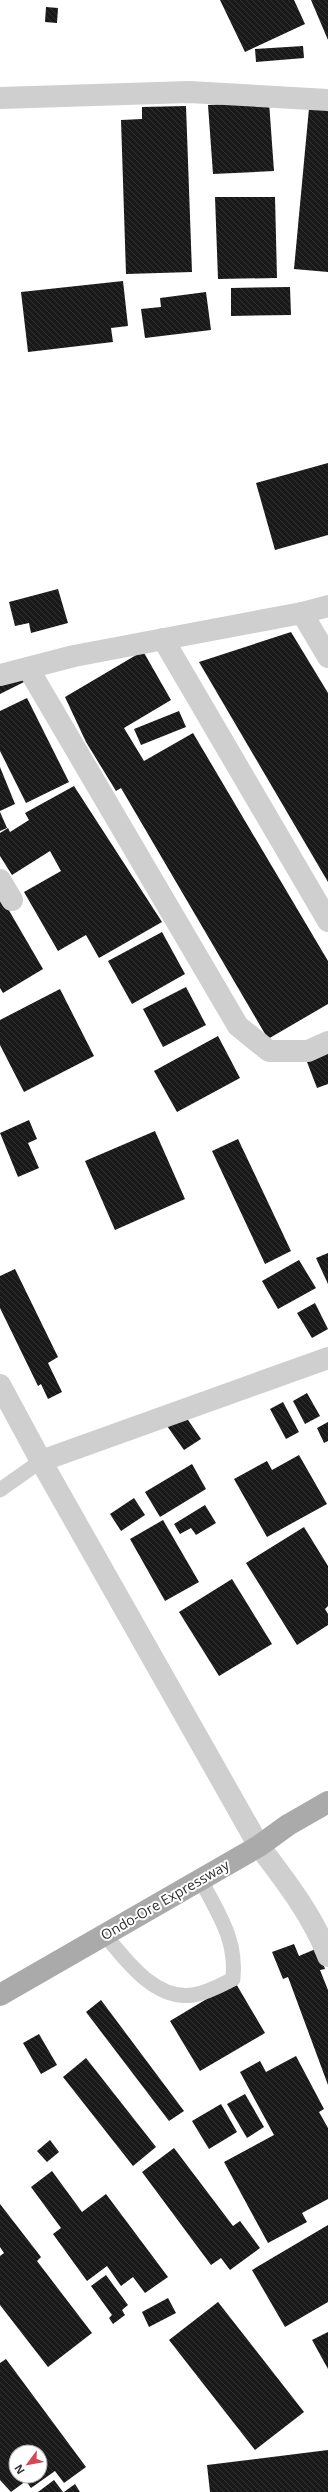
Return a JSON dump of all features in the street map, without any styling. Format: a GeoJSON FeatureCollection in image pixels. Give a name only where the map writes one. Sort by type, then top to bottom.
{"type":"FeatureCollection","features":[{"type":"Feature","properties":{"kind":"main road","name":"Ondo-Ore Expressway"},"geometry":{"type":"LineString","coordinates":[[0,1996],[260,1846],[288,1826],[328,1802]]}},
{"type":"Feature","properties":{"kind":"street"},"geometry":{"type":"LineString","coordinates":[[0,98],[189,92],[328,100]]}},
{"type":"Feature","properties":{"kind":"street"},"geometry":{"type":"LineString","coordinates":[[0,675],[163,639],[302,613],[328,606]]}},
{"type":"Feature","properties":{"kind":"street"},"geometry":{"type":"LineString","coordinates":[[302,613],[328,657]]}},
{"type":"Feature","properties":{"kind":"street"},"geometry":{"type":"LineString","coordinates":[[163,639],[328,921]]}},
{"type":"Feature","properties":{"kind":"street"},"geometry":{"type":"LineString","coordinates":[[28,668],[238,1026],[269,1051],[308,1051],[328,1042]]}},
{"type":"Feature","properties":{"kind":"street"},"geometry":{"type":"LineString","coordinates":[[0,880],[12,900]]}},
{"type":"Feature","properties":{"kind":"street"},"geometry":{"type":"LineString","coordinates":[[41,1461],[328,1358]]}},
{"type":"Feature","properties":{"kind":"street"},"geometry":{"type":"LineString","coordinates":[[0,1385],[41,1461],[260,1846],[286,1882],[322,1941],[328,1956]]}},
{"type":"Feature","properties":{"kind":"lane"},"geometry":{"type":"LineString","coordinates":[[0,1490],[41,1461]]}},
{"type":"Feature","properties":{"kind":"lane"},"geometry":{"type":"LineString","coordinates":[[105,1935],[132,1967],[158,1988],[174,1993],[192,1995],[218,1987],[233,1979],[234,1964],[232,1944],[201,1880]]}},
{"type":"Feature","properties":{"kind":"building"},"geometry":{"type":"Polygon","coordinates":[[[220,0],[294,0],[305,24],[245,52],[220,0]]]}},
{"type":"Feature","properties":{"kind":"building"},"geometry":{"type":"Polygon","coordinates":[[[311,0],[328,0],[328,40],[311,0]]]}},
{"type":"Feature","properties":{"kind":"building"},"geometry":{"type":"Polygon","coordinates":[[[46,7],[58,8],[57,23],[45,22],[46,7]]]}},
{"type":"Feature","properties":{"kind":"building"},"geometry":{"type":"Polygon","coordinates":[[[303,46],[304,58],[256,62],[255,49],[303,46]]]}},
{"type":"Feature","properties":{"kind":"building"},"geometry":{"type":"Polygon","coordinates":[[[269,102],[274,171],[213,174],[208,105],[269,102]]]}},
{"type":"Feature","properties":{"kind":"building"},"geometry":{"type":"Polygon","coordinates":[[[186,106],[192,272],[126,274],[121,120],[142,119],[142,107],[186,106]]]}},
{"type":"Feature","properties":{"kind":"building"},"geometry":{"type":"Polygon","coordinates":[[[309,108],[328,110],[328,272],[294,269],[309,108]]]}},
{"type":"Feature","properties":{"kind":"building"},"geometry":{"type":"Polygon","coordinates":[[[215,197],[275,197],[277,278],[218,279],[215,197]]]}},
{"type":"Feature","properties":{"kind":"building"},"geometry":{"type":"Polygon","coordinates":[[[123,281],[128,326],[111,328],[113,342],[28,352],[21,292],[123,281]]]}},
{"type":"Feature","properties":{"kind":"building"},"geometry":{"type":"Polygon","coordinates":[[[290,287],[291,315],[231,316],[231,288],[290,287]]]}},
{"type":"Feature","properties":{"kind":"building"},"geometry":{"type":"Polygon","coordinates":[[[206,292],[211,330],[145,338],[141,309],[161,307],[160,298],[206,292]]]}},
{"type":"Feature","properties":{"kind":"building"},"geometry":{"type":"Polygon","coordinates":[[[328,463],[328,535],[275,550],[256,483],[328,463]]]}},
{"type":"Feature","properties":{"kind":"building"},"geometry":{"type":"Polygon","coordinates":[[[58,589],[68,623],[31,633],[29,623],[15,626],[9,602],[58,589]]]}},
{"type":"Feature","properties":{"kind":"building"},"geometry":{"type":"Polygon","coordinates":[[[291,632],[328,693],[328,882],[199,662],[291,632]]]}},
{"type":"Feature","properties":{"kind":"building"},"geometry":{"type":"Polygon","coordinates":[[[143,651],[171,700],[124,728],[144,761],[193,733],[328,961],[328,1004],[268,1039],[121,788],[116,791],[86,742],[65,697],[143,651]]]}},
{"type":"Feature","properties":{"kind":"building"},"geometry":{"type":"Polygon","coordinates":[[[21,672],[26,681],[0,694],[0,683],[21,672]]]}},
{"type":"Feature","properties":{"kind":"building"},"geometry":{"type":"Polygon","coordinates":[[[27,698],[69,782],[26,803],[0,751],[0,711],[27,698]]]}},
{"type":"Feature","properties":{"kind":"building"},"geometry":{"type":"Polygon","coordinates":[[[179,711],[186,727],[141,745],[134,729],[179,711]]]}},
{"type":"Feature","properties":{"kind":"building"},"geometry":{"type":"Polygon","coordinates":[[[0,767],[15,804],[0,811],[0,767]]]}},
{"type":"Feature","properties":{"kind":"building"},"geometry":{"type":"Polygon","coordinates":[[[74,786],[162,922],[99,958],[86,935],[58,951],[24,892],[61,871],[50,851],[12,875],[0,856],[0,833],[8,828],[10,832],[29,820],[25,813],[74,786]]]}},
{"type":"Feature","properties":{"kind":"building"},"geometry":{"type":"Polygon","coordinates":[[[0,812],[7,828],[0,831],[0,812]]]}},
{"type":"Feature","properties":{"kind":"building"},"geometry":{"type":"Polygon","coordinates":[[[0,895],[43,969],[3,993],[0,988],[0,895]]]}},
{"type":"Feature","properties":{"kind":"building"},"geometry":{"type":"Polygon","coordinates":[[[162,932],[185,974],[132,1004],[108,961],[162,932]]]}},
{"type":"Feature","properties":{"kind":"building"},"geometry":{"type":"Polygon","coordinates":[[[186,987],[206,1025],[163,1047],[143,1009],[186,987]]]}},
{"type":"Feature","properties":{"kind":"building"},"geometry":{"type":"Polygon","coordinates":[[[60,989],[94,1056],[24,1092],[0,1045],[0,1020],[60,989]]]}},
{"type":"Feature","properties":{"kind":"building"},"geometry":{"type":"Polygon","coordinates":[[[218,1036],[240,1078],[177,1112],[154,1071],[218,1036]]]}},
{"type":"Feature","properties":{"kind":"building"},"geometry":{"type":"Polygon","coordinates":[[[328,1053],[328,1084],[317,1088],[307,1062],[328,1053]]]}},
{"type":"Feature","properties":{"kind":"building"},"geometry":{"type":"Polygon","coordinates":[[[29,1120],[37,1139],[28,1143],[39,1168],[18,1177],[0,1133],[29,1120]]]}},
{"type":"Feature","properties":{"kind":"building"},"geometry":{"type":"Polygon","coordinates":[[[155,1131],[185,1199],[115,1230],[85,1161],[155,1131]]]}},
{"type":"Feature","properties":{"kind":"building"},"geometry":{"type":"Polygon","coordinates":[[[238,1139],[291,1251],[265,1264],[212,1151],[238,1139]]]}},
{"type":"Feature","properties":{"kind":"building"},"geometry":{"type":"Polygon","coordinates":[[[328,1253],[328,1284],[316,1258],[328,1253]]]}},
{"type":"Feature","properties":{"kind":"building"},"geometry":{"type":"Polygon","coordinates":[[[299,1260],[316,1288],[278,1309],[262,1281],[299,1260]]]}},
{"type":"Feature","properties":{"kind":"building"},"geometry":{"type":"Polygon","coordinates":[[[15,1269],[58,1357],[48,1363],[62,1392],[48,1399],[41,1384],[38,1386],[0,1308],[0,1276],[15,1269]]]}},
{"type":"Feature","properties":{"kind":"building"},"geometry":{"type":"Polygon","coordinates":[[[315,1303],[328,1329],[312,1338],[297,1313],[315,1303]]]}},
{"type":"Feature","properties":{"kind":"building"},"geometry":{"type":"Polygon","coordinates":[[[307,1393],[320,1416],[305,1424],[293,1401],[307,1393]]]}},
{"type":"Feature","properties":{"kind":"building"},"geometry":{"type":"Polygon","coordinates":[[[283,1402],[299,1432],[286,1439],[270,1409],[283,1402]]]}},
{"type":"Feature","properties":{"kind":"building"},"geometry":{"type":"Polygon","coordinates":[[[184,1414],[201,1439],[184,1450],[167,1426],[184,1414]]]}},
{"type":"Feature","properties":{"kind":"building"},"geometry":{"type":"Polygon","coordinates":[[[328,1422],[328,1441],[324,1443],[317,1428],[328,1422]]]}},
{"type":"Feature","properties":{"kind":"building"},"geometry":{"type":"Polygon","coordinates":[[[299,1455],[327,1504],[267,1537],[234,1479],[267,1461],[272,1470],[299,1455]]]}},
{"type":"Feature","properties":{"kind":"building"},"geometry":{"type":"Polygon","coordinates":[[[192,1464],[206,1489],[160,1517],[145,1492],[192,1464]]]}},
{"type":"Feature","properties":{"kind":"building"},"geometry":{"type":"Polygon","coordinates":[[[134,1498],[145,1515],[121,1531],[110,1514],[134,1498]]]}},
{"type":"Feature","properties":{"kind":"building"},"geometry":{"type":"Polygon","coordinates":[[[205,1505],[216,1523],[196,1535],[191,1528],[180,1534],[174,1524],[205,1505]]]}},
{"type":"Feature","properties":{"kind":"building"},"geometry":{"type":"Polygon","coordinates":[[[163,1520],[199,1582],[165,1601],[130,1539],[163,1520]]]}},
{"type":"Feature","properties":{"kind":"building"},"geometry":{"type":"Polygon","coordinates":[[[304,1527],[328,1566],[328,1606],[325,1609],[328,1614],[328,1625],[297,1645],[246,1563],[304,1527]]]}},
{"type":"Feature","properties":{"kind":"building"},"geometry":{"type":"Polygon","coordinates":[[[232,1579],[272,1644],[219,1676],[179,1612],[232,1579]]]}},
{"type":"Feature","properties":{"kind":"building"},"geometry":{"type":"Polygon","coordinates":[[[294,1944],[299,1956],[318,1948],[325,1969],[320,1970],[328,1990],[328,2085],[288,1977],[283,1979],[272,1952],[294,1944]]]}},
{"type":"Feature","properties":{"kind":"building"},"geometry":{"type":"Polygon","coordinates":[[[235,1982],[265,2033],[200,2071],[170,2021],[235,1982]]]}},
{"type":"Feature","properties":{"kind":"building"},"geometry":{"type":"Polygon","coordinates":[[[101,2000],[184,2111],[169,2121],[86,2012],[101,2000]]]}},
{"type":"Feature","properties":{"kind":"building"},"geometry":{"type":"Polygon","coordinates":[[[39,2034],[57,2065],[41,2074],[23,2043],[39,2034]]]}},
{"type":"Feature","properties":{"kind":"building"},"geometry":{"type":"Polygon","coordinates":[[[296,2056],[324,2109],[319,2112],[328,2128],[328,2199],[302,2213],[307,2222],[268,2243],[224,2162],[274,2135],[240,2072],[260,2061],[266,2072],[296,2056]]]}},
{"type":"Feature","properties":{"kind":"building"},"geometry":{"type":"Polygon","coordinates":[[[86,2058],[156,2147],[133,2166],[63,2077],[86,2058]]]}},
{"type":"Feature","properties":{"kind":"building"},"geometry":{"type":"Polygon","coordinates":[[[245,2094],[264,2127],[247,2138],[227,2104],[245,2094]]]}},
{"type":"Feature","properties":{"kind":"building"},"geometry":{"type":"Polygon","coordinates":[[[221,2104],[237,2132],[209,2149],[192,2121],[221,2104]]]}},
{"type":"Feature","properties":{"kind":"building"},"geometry":{"type":"Polygon","coordinates":[[[50,2140],[59,2152],[47,2162],[37,2151],[50,2140]]]}},
{"type":"Feature","properties":{"kind":"building"},"geometry":{"type":"Polygon","coordinates":[[[174,2148],[233,2226],[240,2221],[260,2248],[230,2270],[221,2258],[211,2265],[142,2172],[174,2148]]]}},
{"type":"Feature","properties":{"kind":"building"},"geometry":{"type":"Polygon","coordinates":[[[52,2171],[82,2212],[106,2194],[168,2277],[145,2293],[133,2277],[121,2286],[107,2266],[87,2281],[53,2234],[61,2228],[31,2187],[52,2171]]]}},
{"type":"Feature","properties":{"kind":"building"},"geometry":{"type":"Polygon","coordinates":[[[0,2204],[41,2257],[37,2261],[92,2333],[48,2367],[0,2305],[0,2256],[4,2253],[0,2247],[0,2204]]]}},
{"type":"Feature","properties":{"kind":"building"},"geometry":{"type":"Polygon","coordinates":[[[328,2225],[328,2302],[285,2327],[252,2270],[328,2225]]]}},
{"type":"Feature","properties":{"kind":"building"},"geometry":{"type":"Polygon","coordinates":[[[106,2275],[128,2305],[122,2310],[125,2315],[113,2324],[109,2318],[112,2315],[91,2286],[106,2275]]]}},
{"type":"Feature","properties":{"kind":"building"},"geometry":{"type":"Polygon","coordinates":[[[168,2298],[176,2313],[149,2327],[142,2312],[168,2298]]]}},
{"type":"Feature","properties":{"kind":"building"},"geometry":{"type":"Polygon","coordinates":[[[218,2302],[304,2412],[255,2450],[169,2340],[218,2302]]]}},
{"type":"Feature","properties":{"kind":"building"},"geometry":{"type":"Polygon","coordinates":[[[328,2332],[328,2369],[312,2340],[328,2332]]]}},
{"type":"Feature","properties":{"kind":"building"},"geometry":{"type":"Polygon","coordinates":[[[6,2359],[86,2467],[64,2483],[55,2471],[48,2476],[48,2444],[8,2444],[8,2484],[22,2484],[11,2492],[0,2480],[0,2363],[6,2359]]]}},
{"type":"Feature","properties":{"kind":"building"},"geometry":{"type":"Polygon","coordinates":[[[328,2450],[328,2492],[210,2492],[207,2465],[328,2450]]]}},
{"type":"Feature","properties":{"kind":"building"},"geometry":{"type":"Polygon","coordinates":[[[54,2480],[63,2492],[38,2492],[54,2480]]]}},
{"type":"Feature","properties":{"kind":"building"},"geometry":{"type":"Polygon","coordinates":[[[28,2484],[37,2484],[31,2488],[28,2484]]]}},
{"type":"Feature","properties":{"kind":"building"},"geometry":{"type":"Polygon","coordinates":[[[75,2484],[80,2492],[64,2492],[75,2484]]]}}]}
